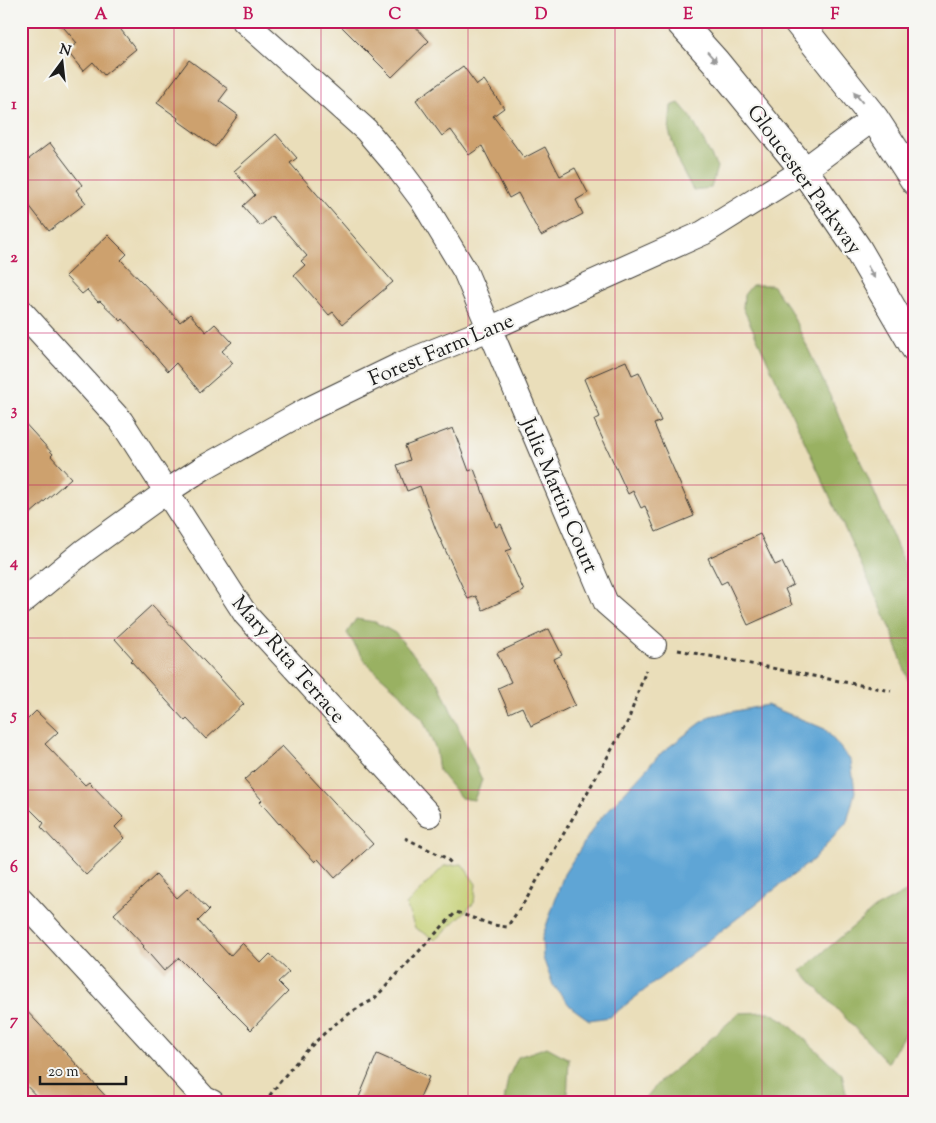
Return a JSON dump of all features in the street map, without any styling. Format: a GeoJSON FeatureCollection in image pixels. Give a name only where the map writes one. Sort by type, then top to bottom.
{"type":"FeatureCollection","features":[{"type":"Feature","properties":{"kind":"main road","name":"Gloucester Parkway"},"geometry":{"type":"LineString","coordinates":[[679,21],[715,61],[804,170],[857,248],[915,348]]}},
{"type":"Feature","properties":{"kind":"main road"},"geometry":{"type":"LineString","coordinates":[[797,21],[874,118],[915,181]]}},
{"type":"Feature","properties":{"kind":"street","name":"Julie Martin Court"},"geometry":{"type":"LineString","coordinates":[[244,21],[366,130],[422,200],[465,271],[606,603],[654,645]]}},
{"type":"Feature","properties":{"kind":"street","name":"Forest Farm Lane"},"geometry":{"type":"LineString","coordinates":[[21,603],[84,551],[203,468],[304,411],[402,364],[489,328],[703,233],[804,170],[874,118]]}},
{"type":"Feature","properties":{"kind":"street","name":"Mary Rita Terrace"},"geometry":{"type":"LineString","coordinates":[[21,311],[121,421],[246,615],[429,815]]}},
{"type":"Feature","properties":{"kind":"street"},"geometry":{"type":"LineString","coordinates":[[21,899],[205,1099],[212,1102]]}},
{"type":"Feature","properties":{"kind":"path"},"geometry":{"type":"LineString","coordinates":[[265,1102],[302,1054],[356,1008],[373,1000],[456,912],[493,925],[507,926],[527,898],[628,721],[642,686],[654,645],[891,691]]}},
{"type":"Feature","properties":{"kind":"path"},"geometry":{"type":"LineString","coordinates":[[405,838],[446,858],[453,865]]}},
{"type":"Feature","properties":{"kind":"green space"},"geometry":{"type":"Polygon","coordinates":[[[679,103],[691,117],[717,167],[711,188],[693,190],[679,164],[669,131],[671,106],[679,103]]]}},
{"type":"Feature","properties":{"kind":"green space"},"geometry":{"type":"Polygon","coordinates":[[[752,285],[772,285],[790,310],[866,473],[915,589],[915,700],[890,627],[743,308],[744,295],[752,285]]]}},
{"type":"Feature","properties":{"kind":"green space"},"geometry":{"type":"Polygon","coordinates":[[[356,619],[375,622],[395,633],[439,684],[482,780],[474,800],[461,798],[439,771],[436,750],[423,720],[400,693],[367,664],[347,633],[356,619]]]}},
{"type":"Feature","properties":{"kind":"green space"},"geometry":{"type":"Polygon","coordinates":[[[462,864],[476,884],[474,903],[436,940],[415,928],[406,905],[444,866],[462,864]]]}},
{"type":"Feature","properties":{"kind":"green space"},"geometry":{"type":"Polygon","coordinates":[[[915,887],[915,1015],[888,1063],[801,971],[874,909],[915,887]]]}},
{"type":"Feature","properties":{"kind":"green space"},"geometry":{"type":"Polygon","coordinates":[[[769,1012],[785,1021],[842,1074],[848,1102],[642,1102],[659,1082],[695,1053],[739,1013],[769,1012]]]}},
{"type":"Feature","properties":{"kind":"green space"},"geometry":{"type":"Polygon","coordinates":[[[547,1047],[569,1059],[567,1102],[504,1102],[508,1078],[518,1057],[547,1047]]]}},
{"type":"Feature","properties":{"kind":"water"},"geometry":{"type":"Polygon","coordinates":[[[767,705],[825,729],[851,761],[855,792],[847,822],[814,859],[610,1017],[589,1020],[571,1007],[553,985],[543,958],[542,938],[564,874],[598,821],[661,753],[710,716],[767,705]]]}},
{"type":"Feature","properties":{"kind":"building"},"geometry":{"type":"Polygon","coordinates":[[[58,21],[114,21],[136,49],[104,75],[93,62],[83,71],[67,51],[77,43],[58,21]]]}},
{"type":"Feature","properties":{"kind":"building"},"geometry":{"type":"Polygon","coordinates":[[[336,21],[410,21],[429,41],[392,77],[336,21]]]}},
{"type":"Feature","properties":{"kind":"building"},"geometry":{"type":"Polygon","coordinates":[[[189,60],[228,89],[219,101],[238,115],[215,147],[157,103],[189,60]]]}},
{"type":"Feature","properties":{"kind":"building"},"geometry":{"type":"Polygon","coordinates":[[[463,66],[477,85],[484,80],[504,108],[493,116],[524,158],[545,147],[560,176],[575,168],[588,193],[576,200],[583,214],[541,236],[518,193],[509,198],[482,146],[469,155],[451,130],[442,136],[416,100],[463,66]]]}},
{"type":"Feature","properties":{"kind":"building"},"geometry":{"type":"Polygon","coordinates":[[[276,134],[297,158],[290,163],[393,282],[343,324],[333,312],[329,315],[294,275],[305,265],[301,261],[307,256],[272,216],[260,226],[243,206],[255,195],[234,171],[276,134]]]}},
{"type":"Feature","properties":{"kind":"building"},"geometry":{"type":"Polygon","coordinates":[[[50,143],[82,185],[76,190],[86,203],[49,231],[21,195],[21,165],[50,143]]]}},
{"type":"Feature","properties":{"kind":"building"},"geometry":{"type":"Polygon","coordinates":[[[108,235],[127,254],[121,260],[180,322],[190,314],[206,332],[215,324],[232,342],[222,351],[233,363],[200,392],[176,363],[168,371],[123,319],[121,321],[87,290],[82,294],[65,276],[108,235]]]}},
{"type":"Feature","properties":{"kind":"building"},"geometry":{"type":"Polygon","coordinates":[[[626,361],[632,375],[639,372],[661,421],[654,424],[694,516],[656,532],[645,506],[641,508],[633,491],[628,494],[594,420],[600,417],[584,379],[626,361]]]}},
{"type":"Feature","properties":{"kind":"building"},"geometry":{"type":"Polygon","coordinates":[[[21,419],[53,454],[51,456],[71,478],[21,522],[21,419]]]}},
{"type":"Feature","properties":{"kind":"building"},"geometry":{"type":"Polygon","coordinates":[[[453,428],[469,471],[474,469],[496,527],[501,524],[512,549],[506,551],[524,591],[483,610],[476,596],[468,599],[436,530],[420,486],[407,491],[397,465],[410,460],[405,446],[453,428]]]}},
{"type":"Feature","properties":{"kind":"building"},"geometry":{"type":"Polygon","coordinates":[[[760,534],[775,565],[782,562],[793,585],[785,589],[792,605],[748,625],[727,581],[721,584],[708,558],[760,534]]]}},
{"type":"Feature","properties":{"kind":"building"},"geometry":{"type":"Polygon","coordinates":[[[152,605],[244,704],[206,739],[187,719],[185,721],[131,661],[133,659],[115,639],[152,605]]]}},
{"type":"Feature","properties":{"kind":"building"},"geometry":{"type":"Polygon","coordinates":[[[549,629],[562,655],[554,659],[575,705],[531,726],[522,707],[509,713],[498,688],[511,682],[497,653],[549,629]]]}},
{"type":"Feature","properties":{"kind":"building"},"geometry":{"type":"Polygon","coordinates":[[[36,711],[58,732],[45,744],[85,785],[89,782],[124,818],[115,827],[125,838],[86,875],[41,827],[44,823],[21,800],[21,720],[24,723],[36,711]]]}},
{"type":"Feature","properties":{"kind":"building"},"geometry":{"type":"Polygon","coordinates":[[[282,746],[373,844],[335,878],[318,859],[315,862],[279,824],[260,802],[262,800],[244,780],[282,746]]]}},
{"type":"Feature","properties":{"kind":"building"},"geometry":{"type":"Polygon","coordinates":[[[156,875],[177,898],[188,888],[209,910],[198,921],[230,956],[242,943],[261,963],[270,954],[289,972],[278,982],[288,992],[251,1030],[179,958],[164,971],[114,914],[156,875]]]}},
{"type":"Feature","properties":{"kind":"building"},"geometry":{"type":"Polygon","coordinates":[[[21,1005],[111,1102],[42,1102],[21,1080],[21,1005]]]}},
{"type":"Feature","properties":{"kind":"building"},"geometry":{"type":"Polygon","coordinates":[[[377,1054],[429,1077],[418,1102],[357,1102],[377,1054]]]}}]}
